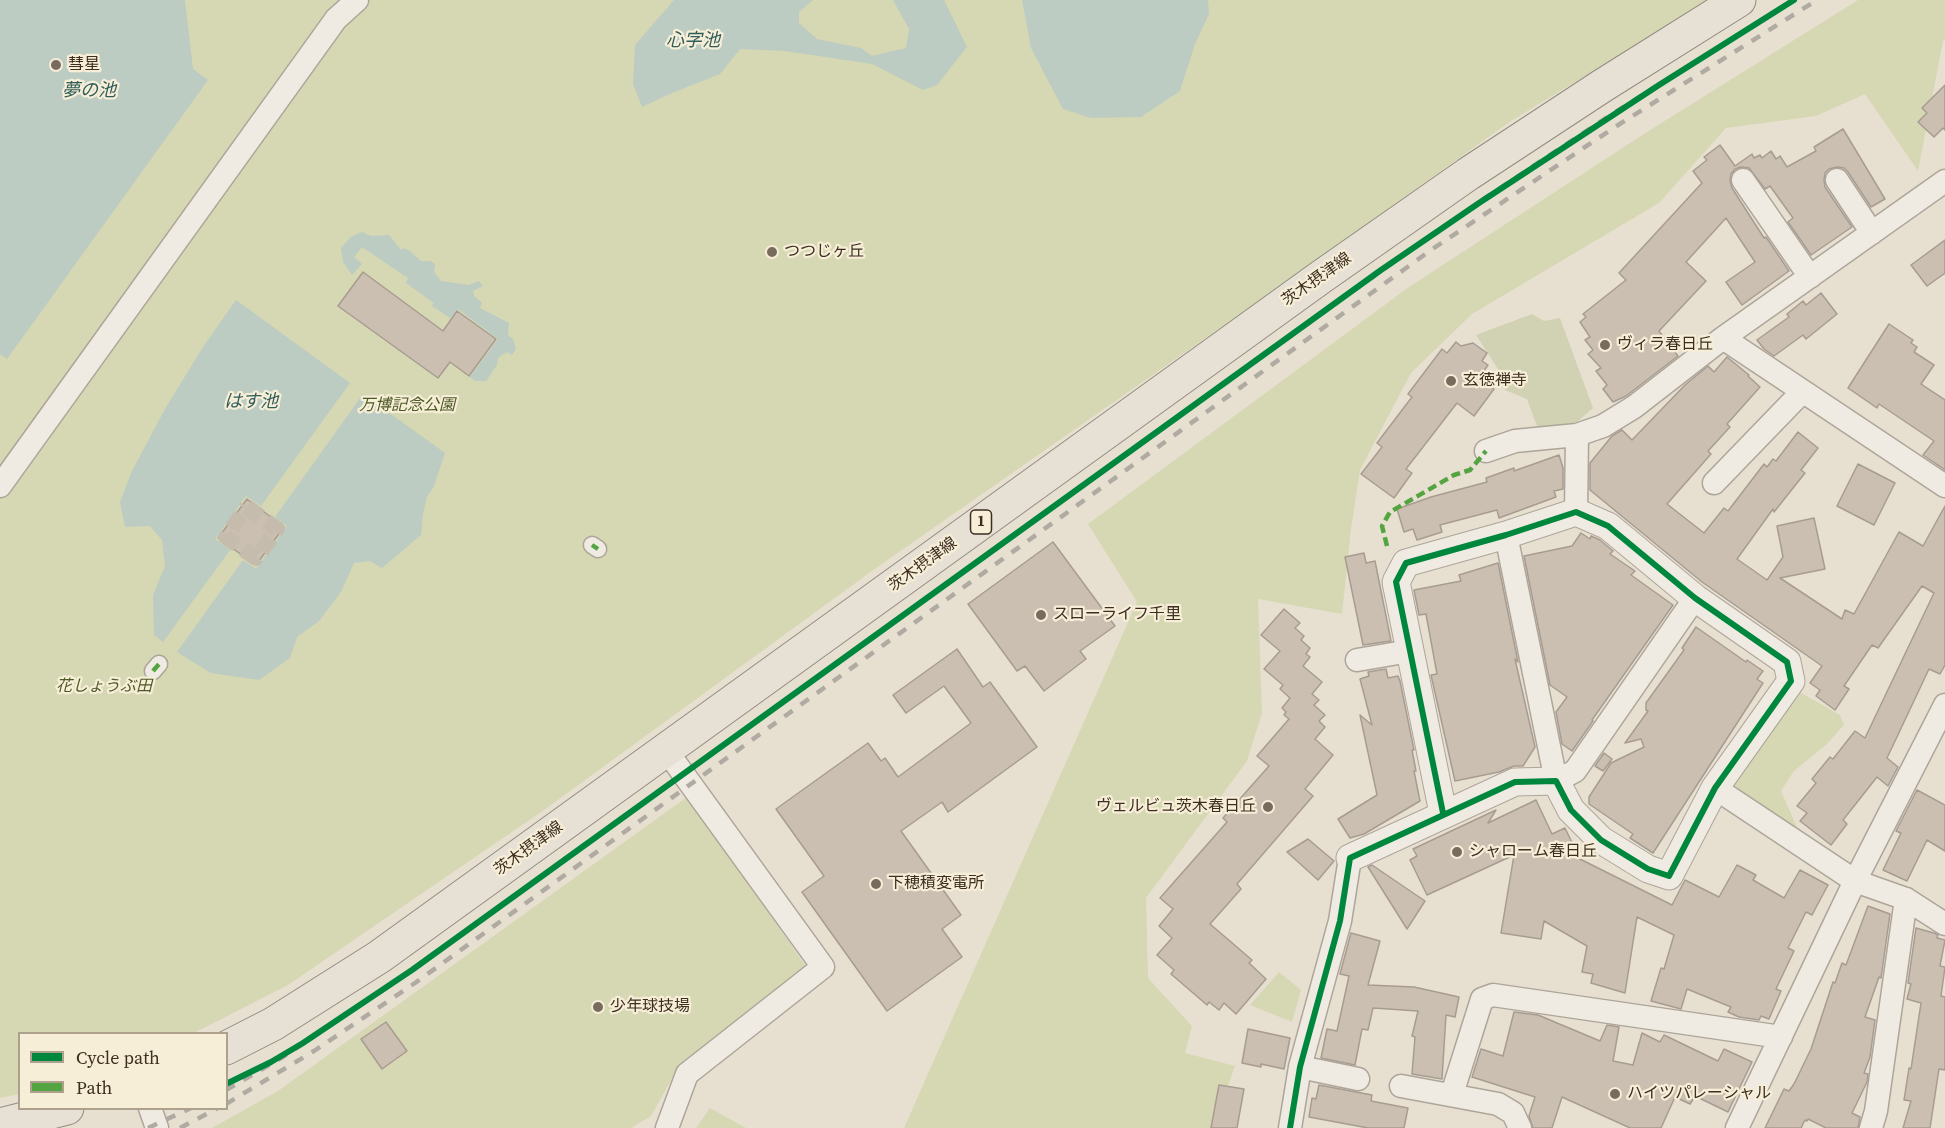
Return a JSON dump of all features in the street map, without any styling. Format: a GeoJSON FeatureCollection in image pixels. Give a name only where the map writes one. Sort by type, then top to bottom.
{"type":"FeatureCollection","features":[{"type":"Feature","properties":{"kind":"main road","name":"茨木摂津線"},"geometry":{"type":"LineString","coordinates":[[228,1047],[284,1018],[379,957],[1321,277],[1468,174],[1739,0]]}},
{"type":"Feature","properties":{"kind":"main road"},"geometry":{"type":"LineString","coordinates":[[0,1125],[59,1110]]}},
{"type":"Feature","properties":{"kind":"street"},"geometry":{"type":"LineString","coordinates":[[0,486],[336,20],[357,0]]}},
{"type":"Feature","properties":{"kind":"street"},"geometry":{"type":"LineString","coordinates":[[1743,180],[1810,277]]}},
{"type":"Feature","properties":{"kind":"street"},"geometry":{"type":"LineString","coordinates":[[1837,180],[1872,233]]}},
{"type":"Feature","properties":{"kind":"street"},"geometry":{"type":"LineString","coordinates":[[1486,451],[1515,441],[1577,435],[1603,426],[1634,407],[1724,338],[1945,181]]}},
{"type":"Feature","properties":{"kind":"street"},"geometry":{"type":"LineString","coordinates":[[1724,338],[1945,486]]}},
{"type":"Feature","properties":{"kind":"street"},"geometry":{"type":"LineString","coordinates":[[1714,483],[1802,392]]}},
{"type":"Feature","properties":{"kind":"street"},"geometry":{"type":"LineString","coordinates":[[1576,512],[1577,435]]}},
{"type":"Feature","properties":{"kind":"street"},"geometry":{"type":"LineString","coordinates":[[1443,813],[1396,582],[1406,563],[1506,535],[1576,512],[1608,526],[1695,598],[1787,662],[1791,681],[1715,788],[1669,876],[1648,869],[1601,840],[1571,810],[1557,781],[1506,535]]}},
{"type":"Feature","properties":{"kind":"street"},"geometry":{"type":"LineString","coordinates":[[1290,1128],[1300,1067],[1340,921],[1350,858],[1443,813],[1515,782],[1557,781],[1575,771],[1695,598]]}},
{"type":"Feature","properties":{"kind":"street"},"geometry":{"type":"LineString","coordinates":[[1357,660],[1410,651]]}},
{"type":"Feature","properties":{"kind":"street"},"geometry":{"type":"LineString","coordinates":[[1737,1128],[1855,881],[1945,705]]}},
{"type":"Feature","properties":{"kind":"street"},"geometry":{"type":"LineString","coordinates":[[666,750],[824,967],[687,1074],[667,1128]]}},
{"type":"Feature","properties":{"kind":"street"},"geometry":{"type":"LineString","coordinates":[[1715,788],[1855,881],[1906,900],[1945,924]]}},
{"type":"Feature","properties":{"kind":"street"},"geometry":{"type":"LineString","coordinates":[[1871,1128],[1876,1111],[1906,900]]}},
{"type":"Feature","properties":{"kind":"street"},"geometry":{"type":"LineString","coordinates":[[1452,1094],[1482,999],[1494,995],[1781,1037]]}},
{"type":"Feature","properties":{"kind":"street"},"geometry":{"type":"LineString","coordinates":[[1300,1067],[1358,1079]]}},
{"type":"Feature","properties":{"kind":"street"},"geometry":{"type":"LineString","coordinates":[[1401,1086],[1498,1104],[1513,1113],[1520,1128]]}},
{"type":"Feature","properties":{"kind":"street"},"geometry":{"type":"LineString","coordinates":[[151,1110],[157,1128]]}},
{"type":"Feature","properties":{"kind":"green space","name":"万博記念公園"},"geometry":{"type":"Polygon","coordinates":[[[0,0],[1710,0],[1511,121],[1263,298],[876,568],[544,810],[288,985],[196,1032],[18,1032],[18,1094],[0,1098],[0,0]]]}},
{"type":"Feature","properties":{"kind":"green space"},"geometry":{"type":"Polygon","coordinates":[[[1858,0],[1945,0],[1945,39],[1918,171],[1865,94],[1816,116],[1726,128],[1659,203],[1472,314],[1411,373],[1360,470],[1342,614],[1258,599],[1262,713],[1247,761],[1146,898],[1148,978],[1192,1026],[1185,1053],[1235,1066],[1213,1128],[904,1128],[1137,602],[1088,524],[1409,287],[1647,132],[1858,0]]]}},
{"type":"Feature","properties":{"kind":"green space"},"geometry":{"type":"Polygon","coordinates":[[[1532,314],[1544,321],[1560,318],[1593,408],[1577,422],[1538,429],[1527,399],[1505,390],[1505,380],[1476,335],[1532,314]]]}},
{"type":"Feature","properties":{"kind":"green space"},"geometry":{"type":"Polygon","coordinates":[[[1796,690],[1840,715],[1844,725],[1826,745],[1794,771],[1781,791],[1800,834],[1741,792],[1735,785],[1736,778],[1796,690]]]}},
{"type":"Feature","properties":{"kind":"green space","name":"少年球技場"},"geometry":{"type":"Polygon","coordinates":[[[687,797],[807,968],[679,1066],[651,1116],[631,1128],[212,1128],[278,1091],[687,797]]]}},
{"type":"Feature","properties":{"kind":"green space"},"geometry":{"type":"Polygon","coordinates":[[[1279,972],[1301,990],[1292,1022],[1250,1005],[1279,972]]]}},
{"type":"Feature","properties":{"kind":"green space"},"geometry":{"type":"Polygon","coordinates":[[[710,1108],[746,1128],[696,1128],[710,1108]]]}},
{"type":"Feature","properties":{"kind":"water","name":"夢の池"},"geometry":{"type":"Polygon","coordinates":[[[0,0],[185,0],[193,69],[208,80],[7,359],[0,354],[0,0]]]}},
{"type":"Feature","properties":{"kind":"water","name":"心字池"},"geometry":{"type":"Polygon","coordinates":[[[674,0],[813,0],[799,12],[799,23],[817,39],[861,48],[872,56],[906,48],[909,29],[893,0],[944,0],[967,47],[937,85],[923,90],[872,64],[785,51],[740,49],[720,74],[642,107],[633,84],[635,45],[674,0]]]}},
{"type":"Feature","properties":{"kind":"water"},"geometry":{"type":"Polygon","coordinates":[[[1022,0],[1208,0],[1209,14],[1195,44],[1180,91],[1141,117],[1091,118],[1063,109],[1031,48],[1022,0]]]}},
{"type":"Feature","properties":{"kind":"water"},"geometry":{"type":"Polygon","coordinates":[[[362,232],[371,236],[389,235],[401,250],[404,248],[421,261],[430,261],[435,264],[434,272],[441,281],[469,285],[479,281],[483,286],[473,291],[474,296],[482,303],[480,308],[509,323],[508,335],[513,339],[516,349],[512,355],[507,352],[498,358],[497,365],[486,381],[475,381],[470,377],[498,339],[458,309],[450,318],[432,306],[434,303],[406,283],[408,278],[362,247],[354,257],[362,264],[352,275],[343,262],[341,248],[351,237],[362,232]]]}},
{"type":"Feature","properties":{"kind":"water","name":"はす池"},"geometry":{"type":"Polygon","coordinates":[[[236,300],[350,383],[261,506],[246,496],[215,539],[230,550],[163,642],[154,635],[153,595],[165,566],[162,540],[150,526],[125,527],[120,502],[132,471],[165,409],[203,347],[236,300]]]}},
{"type":"Feature","properties":{"kind":"water"},"geometry":{"type":"Polygon","coordinates":[[[363,394],[445,453],[434,486],[427,497],[421,535],[382,568],[370,561],[354,563],[341,592],[319,621],[297,637],[290,658],[259,680],[211,673],[177,652],[243,560],[256,569],[287,526],[275,517],[363,394]]]}},
{"type":"Feature","properties":{"kind":"building"},"geometry":{"type":"Polygon","coordinates":[[[1945,85],[1945,130],[1943,128],[1934,137],[1918,122],[1927,113],[1922,108],[1945,85]]]}},
{"type":"Feature","properties":{"kind":"building"},"geometry":{"type":"Polygon","coordinates":[[[1843,129],[1885,199],[1871,207],[1844,168],[1829,169],[1825,173],[1825,187],[1852,227],[1811,255],[1788,222],[1793,218],[1770,186],[1765,189],[1749,168],[1735,169],[1731,174],[1732,188],[1764,238],[1766,237],[1789,271],[1742,305],[1726,282],[1755,262],[1726,218],[1686,262],[1706,281],[1659,331],[1678,356],[1626,396],[1613,402],[1603,389],[1607,385],[1596,371],[1601,368],[1588,354],[1593,350],[1585,340],[1590,337],[1580,322],[1586,317],[1583,314],[1626,280],[1619,273],[1702,183],[1693,171],[1707,160],[1704,157],[1720,145],[1735,166],[1752,154],[1754,158],[1760,155],[1762,158],[1771,151],[1776,159],[1780,156],[1787,167],[1816,151],[1814,147],[1843,129]]]}},
{"type":"Feature","properties":{"kind":"building"},"geometry":{"type":"Polygon","coordinates":[[[1945,240],[1945,273],[1927,286],[1911,265],[1945,240]]]}},
{"type":"Feature","properties":{"kind":"building"},"geometry":{"type":"Polygon","coordinates":[[[363,272],[443,331],[457,311],[496,339],[469,376],[450,362],[438,378],[338,306],[363,272]]]}},
{"type":"Feature","properties":{"kind":"building"},"geometry":{"type":"Polygon","coordinates":[[[1821,293],[1837,314],[1806,339],[1803,335],[1774,356],[1764,349],[1757,340],[1789,317],[1787,314],[1803,301],[1806,305],[1821,293]]]}},
{"type":"Feature","properties":{"kind":"building"},"geometry":{"type":"Polygon","coordinates":[[[1889,324],[1913,340],[1911,343],[1917,347],[1914,352],[1934,365],[1921,384],[1945,400],[1945,470],[1923,455],[1934,441],[1879,404],[1877,408],[1848,388],[1889,324]]]}},
{"type":"Feature","properties":{"kind":"building"},"geometry":{"type":"Polygon","coordinates":[[[1456,342],[1461,346],[1473,343],[1487,353],[1482,361],[1488,365],[1479,378],[1494,389],[1474,416],[1457,403],[1406,469],[1412,473],[1394,498],[1361,474],[1382,447],[1377,443],[1412,397],[1408,394],[1442,349],[1447,353],[1456,342]]]}},
{"type":"Feature","properties":{"kind":"building"},"geometry":{"type":"Polygon","coordinates":[[[1727,357],[1760,387],[1727,424],[1730,427],[1708,451],[1711,454],[1667,504],[1704,533],[1724,508],[1728,511],[1764,464],[1767,467],[1773,459],[1776,461],[1798,432],[1818,448],[1801,470],[1805,473],[1774,512],[1773,509],[1737,559],[1767,580],[1783,557],[1777,526],[1814,518],[1825,569],[1780,578],[1842,619],[1845,610],[1854,614],[1899,532],[1923,546],[1945,506],[1945,665],[1940,674],[1929,669],[1887,758],[1898,767],[1888,786],[1877,777],[1843,820],[1847,824],[1831,845],[1800,821],[1807,813],[1797,806],[1816,783],[1812,779],[1830,757],[1833,759],[1855,731],[1865,738],[1934,593],[1922,586],[1878,648],[1872,645],[1844,686],[1849,689],[1835,710],[1816,696],[1820,690],[1810,683],[1822,666],[1702,582],[1590,490],[1590,463],[1612,436],[1622,430],[1632,440],[1685,385],[1708,366],[1714,372],[1727,357]]]}},
{"type":"Feature","properties":{"kind":"building"},"geometry":{"type":"Polygon","coordinates":[[[1559,455],[1563,468],[1563,489],[1554,491],[1556,497],[1499,518],[1497,510],[1440,525],[1442,532],[1417,540],[1413,529],[1404,532],[1397,509],[1487,482],[1486,478],[1559,455]]]}},
{"type":"Feature","properties":{"kind":"building"},"geometry":{"type":"Polygon","coordinates":[[[1858,464],[1895,483],[1874,525],[1837,506],[1858,464]]]}},
{"type":"Feature","properties":{"kind":"building"},"geometry":{"type":"Polygon","coordinates":[[[247,499],[284,527],[256,565],[218,538],[247,499]]]}},
{"type":"Feature","properties":{"kind":"building"},"geometry":{"type":"Polygon","coordinates":[[[1581,533],[1590,539],[1591,536],[1600,540],[1613,551],[1610,554],[1635,571],[1631,575],[1673,605],[1572,751],[1562,744],[1556,712],[1567,697],[1550,685],[1524,556],[1572,546],[1581,533]]]}},
{"type":"Feature","properties":{"kind":"building","name":"スローライフ千里"},"geometry":{"type":"Polygon","coordinates":[[[1053,542],[1115,626],[1080,651],[1086,659],[1044,691],[1025,666],[1017,671],[968,604],[1053,542]]]}},
{"type":"Feature","properties":{"kind":"building"},"geometry":{"type":"Polygon","coordinates":[[[1364,553],[1366,563],[1375,561],[1391,641],[1363,645],[1345,557],[1364,553]]]}},
{"type":"Feature","properties":{"kind":"building"},"geometry":{"type":"Polygon","coordinates":[[[1498,563],[1518,662],[1515,659],[1535,747],[1523,766],[1514,766],[1499,772],[1455,781],[1431,675],[1437,674],[1426,614],[1419,615],[1414,590],[1461,581],[1459,575],[1498,563]]]}},
{"type":"Feature","properties":{"kind":"building","name":"ヴェルビュ茨木春日丘"},"geometry":{"type":"Polygon","coordinates":[[[1284,609],[1300,623],[1295,628],[1304,636],[1301,640],[1310,648],[1306,654],[1310,657],[1303,666],[1322,682],[1312,694],[1319,700],[1314,705],[1325,715],[1319,721],[1325,727],[1315,739],[1333,755],[1305,789],[1313,796],[1237,884],[1241,889],[1210,924],[1252,960],[1249,963],[1266,979],[1236,1014],[1224,1003],[1219,1010],[1209,1002],[1207,1005],[1171,974],[1174,970],[1157,955],[1172,938],[1159,926],[1173,909],[1160,898],[1227,822],[1223,818],[1269,766],[1257,756],[1289,719],[1284,715],[1286,712],[1282,708],[1290,698],[1280,689],[1283,685],[1264,669],[1280,651],[1261,635],[1284,609]]]}},
{"type":"Feature","properties":{"kind":"building"},"geometry":{"type":"Polygon","coordinates":[[[1696,627],[1746,662],[1747,660],[1763,671],[1757,679],[1763,683],[1653,853],[1630,838],[1633,834],[1589,804],[1589,797],[1611,763],[1644,747],[1641,739],[1625,743],[1648,711],[1646,703],[1684,650],[1682,648],[1696,627]]]}},
{"type":"Feature","properties":{"kind":"building","name":"下穂積変電所"},"geometry":{"type":"Polygon","coordinates":[[[957,649],[983,687],[990,682],[1037,747],[948,812],[942,802],[901,831],[961,915],[942,929],[962,957],[887,1011],[802,892],[824,876],[776,809],[868,743],[881,761],[885,758],[898,777],[971,723],[944,686],[906,713],[893,695],[957,649]]]}},
{"type":"Feature","properties":{"kind":"building"},"geometry":{"type":"Polygon","coordinates":[[[1386,669],[1388,678],[1398,676],[1400,681],[1414,750],[1412,750],[1416,771],[1414,771],[1420,801],[1364,834],[1350,838],[1338,819],[1377,795],[1360,715],[1372,725],[1360,679],[1369,676],[1368,672],[1386,669]]]}},
{"type":"Feature","properties":{"kind":"building"},"geometry":{"type":"Polygon","coordinates":[[[1604,753],[1612,759],[1603,771],[1595,766],[1604,753]]]}},
{"type":"Feature","properties":{"kind":"building"},"geometry":{"type":"Polygon","coordinates":[[[1917,790],[1945,805],[1945,851],[1927,840],[1907,881],[1883,870],[1901,833],[1896,831],[1917,790]]]}},
{"type":"Feature","properties":{"kind":"building"},"geometry":{"type":"Polygon","coordinates":[[[1536,800],[1552,834],[1565,828],[1580,859],[1672,905],[1685,880],[1719,897],[1737,865],[1756,875],[1753,880],[1784,898],[1800,870],[1828,885],[1812,915],[1806,912],[1788,948],[1794,951],[1776,989],[1781,991],[1769,1019],[1761,1016],[1759,1020],[1739,1017],[1728,1012],[1731,1007],[1687,989],[1681,1009],[1651,1001],[1674,935],[1637,917],[1625,993],[1591,983],[1593,974],[1582,972],[1587,946],[1544,921],[1541,939],[1501,933],[1514,855],[1427,895],[1410,860],[1417,856],[1413,849],[1496,810],[1488,823],[1536,800]]]}},
{"type":"Feature","properties":{"kind":"building"},"geometry":{"type":"Polygon","coordinates":[[[1308,839],[1334,861],[1318,880],[1287,852],[1308,839]]]}},
{"type":"Feature","properties":{"kind":"building"},"geometry":{"type":"Polygon","coordinates":[[[1372,865],[1425,901],[1407,929],[1368,867],[1372,865]]]}},
{"type":"Feature","properties":{"kind":"building"},"geometry":{"type":"Polygon","coordinates":[[[1868,906],[1890,914],[1881,978],[1879,977],[1865,1017],[1875,1020],[1870,1057],[1864,1073],[1868,1074],[1867,1082],[1852,1113],[1860,1117],[1858,1128],[1826,1128],[1808,1119],[1801,1128],[1765,1128],[1784,1089],[1789,1091],[1794,1084],[1811,1049],[1833,982],[1835,983],[1842,963],[1846,965],[1868,906]]]}},
{"type":"Feature","properties":{"kind":"building"},"geometry":{"type":"Polygon","coordinates":[[[1916,928],[1934,933],[1938,935],[1937,938],[1945,940],[1940,966],[1945,967],[1941,996],[1945,997],[1945,1070],[1939,1069],[1930,1128],[1903,1128],[1911,1101],[1904,1100],[1921,1003],[1907,999],[1911,984],[1908,983],[1916,928]]]}},
{"type":"Feature","properties":{"kind":"building"},"geometry":{"type":"Polygon","coordinates":[[[1351,933],[1380,941],[1368,985],[1414,987],[1459,997],[1455,1017],[1446,1015],[1442,1079],[1412,1074],[1415,1037],[1412,1036],[1418,1011],[1373,1008],[1368,1030],[1362,1029],[1355,1065],[1321,1058],[1327,1029],[1337,1031],[1349,976],[1340,974],[1351,933]]]}},
{"type":"Feature","properties":{"kind":"building"},"geometry":{"type":"Polygon","coordinates":[[[1514,1012],[1538,1015],[1600,1041],[1607,1025],[1619,1027],[1613,1061],[1633,1065],[1642,1033],[1660,1042],[1664,1035],[1718,1061],[1724,1049],[1752,1062],[1728,1112],[1695,1096],[1690,1104],[1675,1097],[1661,1128],[1630,1128],[1562,1097],[1552,1128],[1533,1128],[1529,1116],[1535,1097],[1472,1077],[1481,1049],[1503,1056],[1514,1012]]]}},
{"type":"Feature","properties":{"kind":"building"},"geometry":{"type":"Polygon","coordinates":[[[386,1022],[407,1051],[382,1069],[361,1039],[386,1022]]]}},
{"type":"Feature","properties":{"kind":"building"},"geometry":{"type":"Polygon","coordinates":[[[1248,1029],[1290,1038],[1284,1069],[1242,1063],[1248,1029]]]}},
{"type":"Feature","properties":{"kind":"building"},"geometry":{"type":"Polygon","coordinates":[[[1219,1085],[1244,1089],[1237,1128],[1211,1128],[1219,1085]]]}},
{"type":"Feature","properties":{"kind":"building"},"geometry":{"type":"Polygon","coordinates":[[[1319,1085],[1372,1095],[1371,1101],[1408,1108],[1404,1128],[1368,1128],[1309,1117],[1312,1098],[1316,1099],[1319,1085]]]}},
{"type":"Feature","properties":{"kind":"tunnel"},"geometry":{"type":"LineString","coordinates":[[247,507],[277,529],[256,558],[226,537],[247,507]]}},
{"type":"Feature","properties":{"kind":"railway"},"geometry":{"type":"LineString","coordinates":[[228,1089],[283,1057],[408,973],[1485,198],[1609,116],[1794,0]]}},
{"type":"Feature","properties":{"kind":"railway"},"geometry":{"type":"LineString","coordinates":[[228,1103],[314,1051],[415,983],[1431,250],[1615,127],[1817,0]]}},
{"type":"Feature","properties":{"kind":"railway"},"geometry":{"type":"LineString","coordinates":[[148,1128],[187,1110]]}},
{"type":"Feature","properties":{"kind":"railway"},"geometry":{"type":"LineString","coordinates":[[180,1128],[214,1110]]}},
{"type":"Feature","properties":{"kind":"marked path"},"geometry":{"type":"LineString","coordinates":[[1387,546],[1382,526],[1390,512],[1454,475],[1470,470],[1486,451]]}},
{"type":"Feature","properties":{"kind":"marked path"},"geometry":{"type":"LineString","coordinates":[[592,545],[598,549]]}},
{"type":"Feature","properties":{"kind":"marked path"},"geometry":{"type":"LineString","coordinates":[[153,671],[159,664]]}},
{"type":"Feature","properties":{"kind":"cycle path"},"geometry":{"type":"LineString","coordinates":[[228,1083],[303,1043],[412,970],[1381,270],[1659,85],[1794,0]]}},
{"type":"Feature","properties":{"kind":"cycle path"},"geometry":{"type":"LineString","coordinates":[[1290,1128],[1300,1067],[1340,921],[1350,858],[1515,782],[1556,781],[1571,810],[1601,840],[1648,869],[1669,876],[1715,788],[1791,681],[1787,662],[1695,598],[1608,526],[1576,512],[1506,535],[1406,563],[1396,582],[1443,813]]}},
{"type":"Feature","properties":{"kind":"place","name":"彗星"},"geometry":{"type":"Point","coordinates":[56,65]}},
{"type":"Feature","properties":{"kind":"place","name":"つつじヶ丘"},"geometry":{"type":"Point","coordinates":[772,252]}},
{"type":"Feature","properties":{"kind":"place","name":"ヴィラ春日丘"},"geometry":{"type":"Point","coordinates":[1605,345]}},
{"type":"Feature","properties":{"kind":"place","name":"玄徳禅寺"},"geometry":{"type":"Point","coordinates":[1451,381]}},
{"type":"Feature","properties":{"kind":"place","name":"スローライフ千里"},"geometry":{"type":"Point","coordinates":[1041,615]}},
{"type":"Feature","properties":{"kind":"place","name":"ヴェルビュ茨木春日丘"},"geometry":{"type":"Point","coordinates":[1268,807]}},
{"type":"Feature","properties":{"kind":"place","name":"シャローム春日丘"},"geometry":{"type":"Point","coordinates":[1457,852]}},
{"type":"Feature","properties":{"kind":"place","name":"下穂積変電所"},"geometry":{"type":"Point","coordinates":[876,884]}},
{"type":"Feature","properties":{"kind":"place","name":"少年球技場"},"geometry":{"type":"Point","coordinates":[598,1007]}},
{"type":"Feature","properties":{"kind":"place","name":"ハイツパレーシャル"},"geometry":{"type":"Point","coordinates":[1615,1094]}},
{"type":"Feature","properties":{"kind":"park label","name":"花しょうぶ田"},"geometry":{"type":"Point","coordinates":[104,687]}}]}
